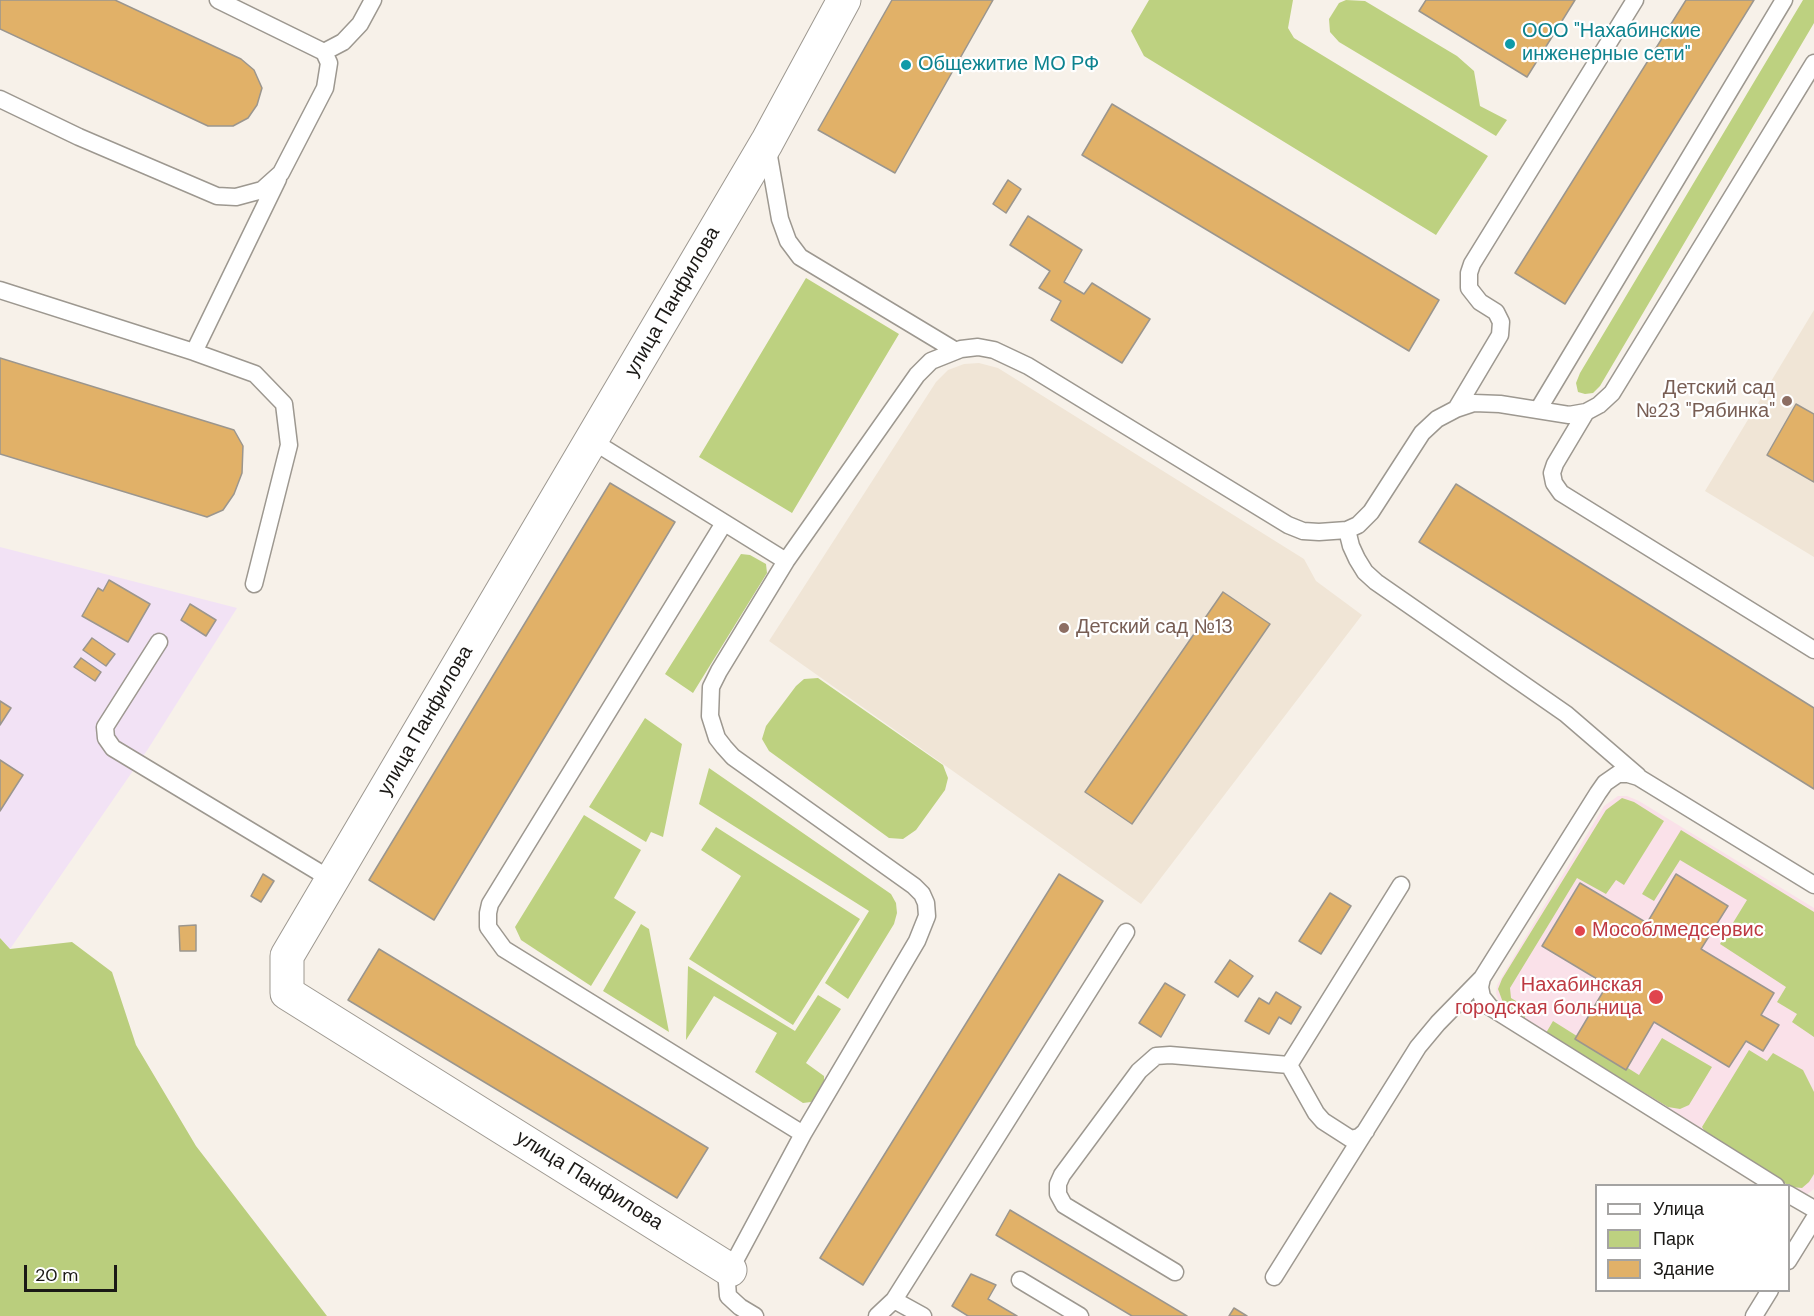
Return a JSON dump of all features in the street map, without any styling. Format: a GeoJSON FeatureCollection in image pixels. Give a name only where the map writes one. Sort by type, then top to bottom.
{"type":"FeatureCollection","features":[{"type":"Feature","properties":{"kind":"street","name":"улица Панфилова"},"geometry":{"type":"LineString","coordinates":[[730,1270],[287,993],[287,956],[767,142],[844,0]]}},
{"type":"Feature","properties":{"kind":"lane"},"geometry":{"type":"LineString","coordinates":[[194,352],[325,88],[329,63],[324,52],[218,0]]}},
{"type":"Feature","properties":{"kind":"lane"},"geometry":{"type":"LineString","coordinates":[[324,52],[343,42],[352,33],[374,0]]}},
{"type":"Feature","properties":{"kind":"lane"},"geometry":{"type":"LineString","coordinates":[[1455,409],[1500,335],[1501,322],[1496,312],[1480,302],[1469,288],[1469,273],[1472,264],[1635,0]]}},
{"type":"Feature","properties":{"kind":"lane"},"geometry":{"type":"LineString","coordinates":[[1538,410],[1784,0]]}},
{"type":"Feature","properties":{"kind":"lane"},"geometry":{"type":"LineString","coordinates":[[755,1316],[728,1296],[727,1283],[730,1270],[803,1134],[917,941],[927,916],[926,903],[922,894],[914,886],[733,756],[717,738],[713,728],[710,716],[711,687],[719,670],[786,561],[917,375],[931,361],[956,351],[978,347],[994,350],[1019,361],[1288,525],[1303,531],[1347,530],[1358,525],[1371,512],[1422,433],[1437,419],[1455,409],[1474,403],[1500,404],[1569,415],[1586,412],[1599,405],[1612,393],[1814,63]]}},
{"type":"Feature","properties":{"kind":"lane"},"geometry":{"type":"LineString","coordinates":[[0,99],[79,137],[217,196],[236,197],[262,190],[281,173]]}},
{"type":"Feature","properties":{"kind":"lane"},"geometry":{"type":"LineString","coordinates":[[767,142],[780,219],[788,241],[800,257],[956,351]]}},
{"type":"Feature","properties":{"kind":"lane"},"geometry":{"type":"LineString","coordinates":[[0,290],[194,352],[255,374],[285,404],[289,445],[254,584]]}},
{"type":"Feature","properties":{"kind":"lane"},"geometry":{"type":"LineString","coordinates":[[1586,412],[1552,473],[1554,483],[1561,493],[1814,650]]}},
{"type":"Feature","properties":{"kind":"lane"},"geometry":{"type":"LineString","coordinates":[[591,440],[786,561]]}},
{"type":"Feature","properties":{"kind":"lane"},"geometry":{"type":"LineString","coordinates":[[724,523],[490,904],[488,927],[504,949],[803,1134]]}},
{"type":"Feature","properties":{"kind":"lane"},"geometry":{"type":"LineString","coordinates":[[1347,530],[1357,559],[1365,572],[1376,582],[1566,714],[1638,777],[1814,885]]}},
{"type":"Feature","properties":{"kind":"lane"},"geometry":{"type":"LineString","coordinates":[[159,642],[105,727],[106,738],[113,748],[332,880]]}},
{"type":"Feature","properties":{"kind":"lane"},"geometry":{"type":"LineString","coordinates":[[1274,1277],[1418,1047],[1482,978],[1605,783],[1618,774],[1638,777]]}},
{"type":"Feature","properties":{"kind":"lane"},"geometry":{"type":"LineString","coordinates":[[1289,1065],[1401,885]]}},
{"type":"Feature","properties":{"kind":"lane"},"geometry":{"type":"LineString","coordinates":[[877,1316],[894,1300],[1126,932]]}},
{"type":"Feature","properties":{"kind":"lane"},"geometry":{"type":"LineString","coordinates":[[1482,978],[1480,987],[1482,997],[1490,1007],[1774,1184]]}},
{"type":"Feature","properties":{"kind":"lane"},"geometry":{"type":"LineString","coordinates":[[1175,1272],[1064,1205],[1058,1194],[1058,1184],[1062,1175],[1139,1071],[1156,1056],[1170,1055],[1289,1065]]}},
{"type":"Feature","properties":{"kind":"lane"},"geometry":{"type":"LineString","coordinates":[[1289,1065],[1308,1101],[1323,1121],[1351,1139],[1359,1137],[1366,1131]]}},
{"type":"Feature","properties":{"kind":"lane"},"geometry":{"type":"LineString","coordinates":[[1790,1195],[1814,1209]]}},
{"type":"Feature","properties":{"kind":"lane"},"geometry":{"type":"LineString","coordinates":[[1790,1258],[1814,1219]]}},
{"type":"Feature","properties":{"kind":"lane"},"geometry":{"type":"LineString","coordinates":[[1020,1280],[1080,1316]]}},
{"type":"Feature","properties":{"kind":"lane"},"geometry":{"type":"LineString","coordinates":[[1754,1316],[1769,1292]]}},
{"type":"Feature","properties":{"kind":"lane"},"geometry":{"type":"LineString","coordinates":[[894,1300],[923,1316]]}},
{"type":"Feature","properties":{"kind":"shaded area","name":"Детский сад №23 \"Рябинка\""},"geometry":{"type":"Polygon","coordinates":[[[1814,310],[1814,557],[1705,491],[1814,310]]]}},
{"type":"Feature","properties":{"kind":"shaded area","name":"Детский сад №13"},"geometry":{"type":"Polygon","coordinates":[[[979,363],[998,368],[1304,559],[1316,581],[1362,615],[1141,904],[769,641],[936,382],[948,370],[964,364],[979,363]]]}},
{"type":"Feature","properties":{"kind":"shaded area"},"geometry":{"type":"Polygon","coordinates":[[[0,547],[237,608],[148,749],[10,949],[0,938],[0,547]]]}},
{"type":"Feature","properties":{"kind":"shaded area","name":"Нахабинская городская больница"},"geometry":{"type":"Polygon","coordinates":[[[1618,796],[1627,796],[1639,801],[1814,908],[1814,1189],[1806,1195],[1790,1188],[1790,1184],[1784,1184],[1503,1009],[1496,994],[1497,985],[1604,806],[1618,796]]]}},
{"type":"Feature","properties":{"kind":"green space"},"geometry":{"type":"Polygon","coordinates":[[[1149,0],[1293,0],[1288,28],[1294,38],[1488,156],[1436,235],[1144,56],[1131,31],[1149,0]]]}},
{"type":"Feature","properties":{"kind":"green space"},"geometry":{"type":"Polygon","coordinates":[[[1346,0],[1365,1],[1457,56],[1474,71],[1480,106],[1507,120],[1496,136],[1339,42],[1330,32],[1329,19],[1339,3],[1346,0]]]}},
{"type":"Feature","properties":{"kind":"green space"},"geometry":{"type":"Polygon","coordinates":[[[1803,0],[1814,0],[1814,23],[1600,386],[1593,393],[1578,392],[1576,383],[1580,373],[1803,0]]]}},
{"type":"Feature","properties":{"kind":"green space"},"geometry":{"type":"Polygon","coordinates":[[[806,278],[899,334],[792,513],[699,457],[806,278]]]}},
{"type":"Feature","properties":{"kind":"green space"},"geometry":{"type":"Polygon","coordinates":[[[741,554],[750,555],[766,564],[767,573],[693,693],[665,674],[741,554]]]}},
{"type":"Feature","properties":{"kind":"green space"},"geometry":{"type":"Polygon","coordinates":[[[818,678],[943,765],[948,778],[945,790],[916,830],[903,839],[889,838],[769,751],[762,739],[766,726],[796,686],[804,679],[818,678]]]}},
{"type":"Feature","properties":{"kind":"green space"},"geometry":{"type":"Polygon","coordinates":[[[645,718],[682,744],[663,837],[651,832],[646,842],[589,807],[645,718]]]}},
{"type":"Feature","properties":{"kind":"green space"},"geometry":{"type":"Polygon","coordinates":[[[709,768],[891,894],[896,903],[897,913],[894,924],[848,999],[825,983],[869,911],[699,804],[709,768]]]}},
{"type":"Feature","properties":{"kind":"green space"},"geometry":{"type":"Polygon","coordinates":[[[1622,798],[1634,802],[1664,821],[1624,885],[1616,880],[1606,894],[1577,878],[1510,988],[1511,998],[1529,1009],[1524,1019],[1505,1008],[1498,989],[1502,979],[1606,810],[1622,798]]]}},
{"type":"Feature","properties":{"kind":"green space"},"geometry":{"type":"Polygon","coordinates":[[[584,815],[641,850],[614,898],[636,912],[591,986],[521,940],[515,927],[584,815]]]}},
{"type":"Feature","properties":{"kind":"green space"},"geometry":{"type":"Polygon","coordinates":[[[716,827],[860,919],[793,1025],[689,959],[741,876],[701,850],[716,827]]]}},
{"type":"Feature","properties":{"kind":"green space"},"geometry":{"type":"Polygon","coordinates":[[[1681,830],[1814,912],[1814,1037],[1792,1022],[1797,1014],[1777,1002],[1786,987],[1720,944],[1747,900],[1680,860],[1654,901],[1642,894],[1681,830]]]}},
{"type":"Feature","properties":{"kind":"green space"},"geometry":{"type":"Polygon","coordinates":[[[641,924],[649,929],[669,1032],[603,991],[641,924]]]}},
{"type":"Feature","properties":{"kind":"green space"},"geometry":{"type":"Polygon","coordinates":[[[0,938],[10,949],[72,942],[112,972],[136,1045],[196,1146],[327,1316],[0,1316],[0,938]]]}},
{"type":"Feature","properties":{"kind":"green space"},"geometry":{"type":"Polygon","coordinates":[[[688,966],[795,1031],[818,995],[841,1009],[806,1063],[824,1076],[821,1093],[811,1102],[803,1103],[755,1072],[777,1033],[714,996],[686,1040],[688,966]]]}},
{"type":"Feature","properties":{"kind":"green space"},"geometry":{"type":"Polygon","coordinates":[[[1553,1021],[1639,1075],[1662,1038],[1712,1067],[1689,1105],[1680,1109],[1668,1107],[1546,1033],[1553,1021]]]}},
{"type":"Feature","properties":{"kind":"green space"},"geometry":{"type":"Polygon","coordinates":[[[1749,1050],[1767,1061],[1773,1053],[1803,1070],[1814,1092],[1814,1174],[1802,1188],[1791,1187],[1790,1184],[1786,1184],[1707,1135],[1702,1127],[1749,1050]]]}},
{"type":"Feature","properties":{"kind":"building"},"geometry":{"type":"Polygon","coordinates":[[[0,0],[115,0],[241,59],[254,70],[262,88],[257,105],[248,118],[233,126],[208,126],[0,29],[0,0]]]}},
{"type":"Feature","properties":{"kind":"building","name":"Общежитие МО РФ"},"geometry":{"type":"Polygon","coordinates":[[[892,0],[993,0],[895,173],[818,130],[892,0]]]}},
{"type":"Feature","properties":{"kind":"building","name":"ООО \"Нахабинские инженерные сети\""},"geometry":{"type":"Polygon","coordinates":[[[1426,0],[1575,0],[1527,77],[1419,11],[1426,0]]]}},
{"type":"Feature","properties":{"kind":"building"},"geometry":{"type":"Polygon","coordinates":[[[1686,0],[1754,0],[1565,304],[1515,273],[1686,0]]]}},
{"type":"Feature","properties":{"kind":"building"},"geometry":{"type":"Polygon","coordinates":[[[1112,104],[1439,300],[1409,351],[1082,155],[1112,104]]]}},
{"type":"Feature","properties":{"kind":"building"},"geometry":{"type":"Polygon","coordinates":[[[1008,180],[1021,189],[1006,213],[993,204],[1008,180]]]}},
{"type":"Feature","properties":{"kind":"building"},"geometry":{"type":"Polygon","coordinates":[[[1028,216],[1082,250],[1064,282],[1084,294],[1092,283],[1150,319],[1122,363],[1051,320],[1061,301],[1039,288],[1050,271],[1010,245],[1028,216]]]}},
{"type":"Feature","properties":{"kind":"building"},"geometry":{"type":"Polygon","coordinates":[[[0,358],[234,430],[243,446],[242,473],[234,494],[223,510],[207,517],[0,454],[0,358]]]}},
{"type":"Feature","properties":{"kind":"building"},"geometry":{"type":"Polygon","coordinates":[[[1796,404],[1814,414],[1814,482],[1767,455],[1796,404]]]}},
{"type":"Feature","properties":{"kind":"building"},"geometry":{"type":"Polygon","coordinates":[[[610,483],[675,522],[434,920],[369,880],[610,483]]]}},
{"type":"Feature","properties":{"kind":"building"},"geometry":{"type":"Polygon","coordinates":[[[1456,484],[1814,708],[1814,789],[1419,542],[1456,484]]]}},
{"type":"Feature","properties":{"kind":"building"},"geometry":{"type":"Polygon","coordinates":[[[109,580],[150,604],[128,642],[82,616],[98,588],[103,591],[109,580]]]}},
{"type":"Feature","properties":{"kind":"building"},"geometry":{"type":"Polygon","coordinates":[[[1223,592],[1270,624],[1132,824],[1085,792],[1223,592]]]}},
{"type":"Feature","properties":{"kind":"building"},"geometry":{"type":"Polygon","coordinates":[[[190,604],[216,620],[206,636],[181,620],[190,604]]]}},
{"type":"Feature","properties":{"kind":"building"},"geometry":{"type":"Polygon","coordinates":[[[92,638],[115,654],[106,666],[83,650],[92,638]]]}},
{"type":"Feature","properties":{"kind":"building"},"geometry":{"type":"Polygon","coordinates":[[[81,658],[101,672],[95,681],[74,667],[81,658]]]}},
{"type":"Feature","properties":{"kind":"building"},"geometry":{"type":"Polygon","coordinates":[[[0,701],[11,708],[0,725],[0,701]]]}},
{"type":"Feature","properties":{"kind":"building"},"geometry":{"type":"Polygon","coordinates":[[[0,760],[23,775],[0,811],[0,760]]]}},
{"type":"Feature","properties":{"kind":"building"},"geometry":{"type":"Polygon","coordinates":[[[263,874],[274,881],[261,902],[251,896],[263,874]]]}},
{"type":"Feature","properties":{"kind":"building"},"geometry":{"type":"Polygon","coordinates":[[[1059,874],[1103,901],[863,1285],[820,1258],[1059,874]]]}},
{"type":"Feature","properties":{"kind":"building"},"geometry":{"type":"Polygon","coordinates":[[[1676,874],[1728,906],[1701,949],[1774,993],[1761,1015],[1779,1025],[1763,1051],[1746,1041],[1729,1067],[1654,1022],[1626,1070],[1575,1039],[1607,985],[1542,946],[1580,883],[1647,923],[1676,874]]]}},
{"type":"Feature","properties":{"kind":"building"},"geometry":{"type":"Polygon","coordinates":[[[1330,893],[1351,906],[1321,954],[1299,941],[1330,893]]]}},
{"type":"Feature","properties":{"kind":"building"},"geometry":{"type":"Polygon","coordinates":[[[196,925],[196,951],[180,951],[179,926],[196,925]]]}},
{"type":"Feature","properties":{"kind":"building"},"geometry":{"type":"Polygon","coordinates":[[[379,949],[708,1148],[677,1198],[348,1000],[379,949]]]}},
{"type":"Feature","properties":{"kind":"building"},"geometry":{"type":"Polygon","coordinates":[[[1230,960],[1253,976],[1238,997],[1215,982],[1230,960]]]}},
{"type":"Feature","properties":{"kind":"building"},"geometry":{"type":"Polygon","coordinates":[[[1165,983],[1185,995],[1161,1037],[1139,1023],[1165,983]]]}},
{"type":"Feature","properties":{"kind":"building"},"geometry":{"type":"Polygon","coordinates":[[[1276,992],[1301,1007],[1291,1024],[1279,1017],[1269,1034],[1245,1021],[1259,998],[1269,1004],[1276,992]]]}},
{"type":"Feature","properties":{"kind":"building"},"geometry":{"type":"Polygon","coordinates":[[[1010,1210],[1187,1316],[1132,1316],[996,1235],[1010,1210]]]}},
{"type":"Feature","properties":{"kind":"building"},"geometry":{"type":"Polygon","coordinates":[[[971,1274],[996,1285],[988,1299],[1017,1316],[968,1316],[952,1306],[971,1274]]]}},
{"type":"Feature","properties":{"kind":"building"},"geometry":{"type":"Polygon","coordinates":[[[1234,1308],[1247,1316],[1229,1316],[1234,1308]]]}},
{"type":"Feature","properties":{"kind":"place","name":"ООО \"Нахабинские инженерные сети\""},"geometry":{"type":"Point","coordinates":[1510,44]}},
{"type":"Feature","properties":{"kind":"place","name":"Общежитие МО РФ"},"geometry":{"type":"Point","coordinates":[906,65]}},
{"type":"Feature","properties":{"kind":"place","name":"Детский сад №23 \"Рябинка\""},"geometry":{"type":"Point","coordinates":[1787,401]}},
{"type":"Feature","properties":{"kind":"place","name":"Детский сад №13"},"geometry":{"type":"Point","coordinates":[1064,628]}},
{"type":"Feature","properties":{"kind":"place","name":"Мособлмедсервис"},"geometry":{"type":"Point","coordinates":[1580,931]}},
{"type":"Feature","properties":{"kind":"place","name":"Нахабинская городская больница"},"geometry":{"type":"Point","coordinates":[1656,997]}}]}
